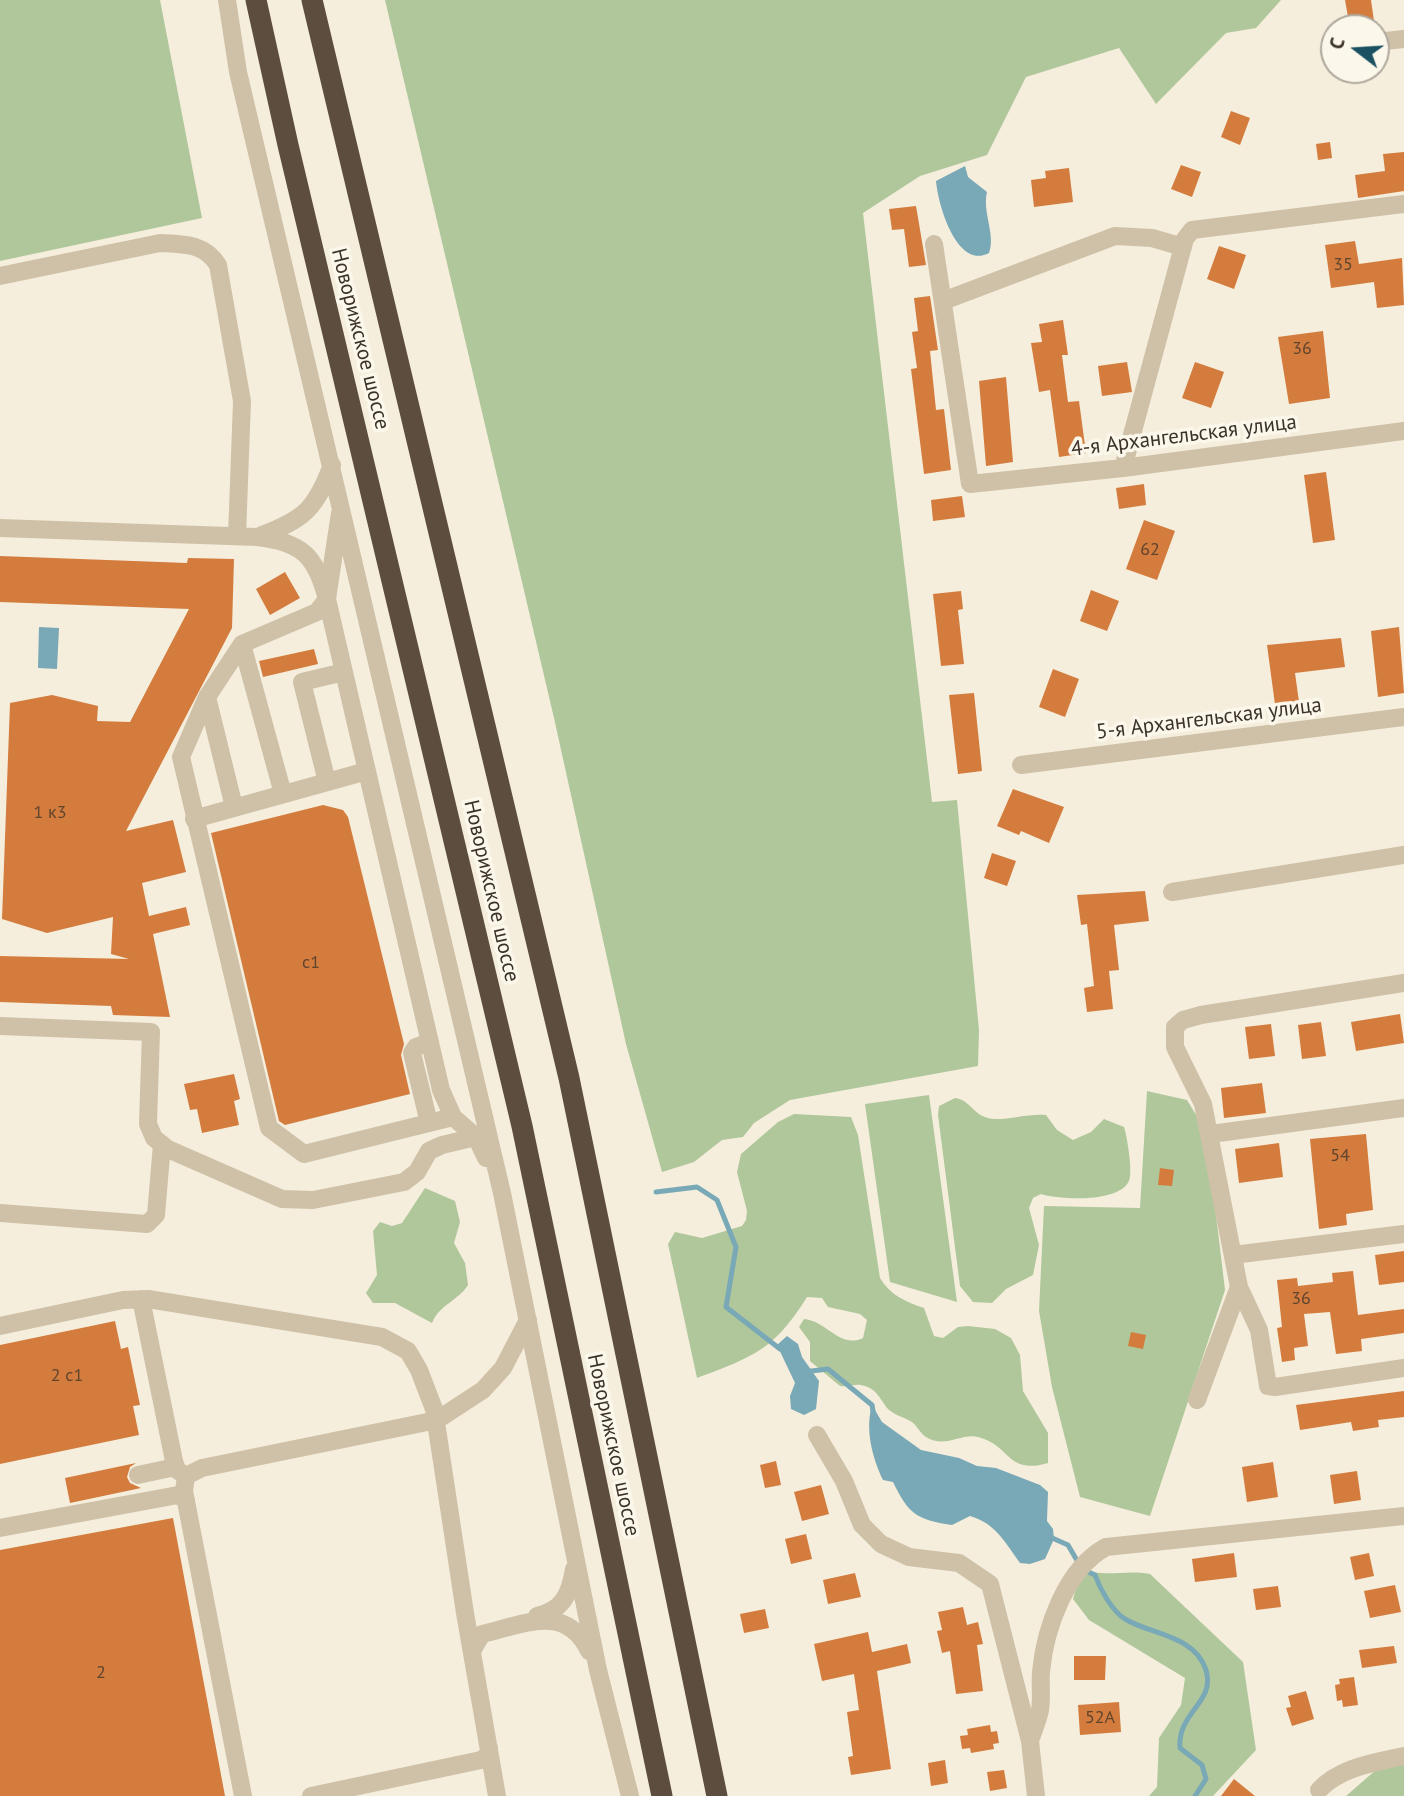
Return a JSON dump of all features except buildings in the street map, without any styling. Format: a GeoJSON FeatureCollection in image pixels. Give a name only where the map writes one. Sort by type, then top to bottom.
{"type":"FeatureCollection","features":[{"type":"Feature","properties":{"kind":"highway","name":"Новорижское шоссе"},"geometry":{"type":"LineString","coordinates":[[256,0],[291,158],[522,1126],[662,1796]]}},
{"type":"Feature","properties":{"kind":"highway","name":"Новорижское шоссе"},"geometry":{"type":"LineString","coordinates":[[312,0],[569,1078],[717,1796]]}},
{"type":"Feature","properties":{"kind":"street"},"geometry":{"type":"LineString","coordinates":[[227,0],[238,72],[502,1193],[598,1670],[630,1796]]}},
{"type":"Feature","properties":{"kind":"street"},"geometry":{"type":"LineString","coordinates":[[1124,468],[1182,247],[1192,230],[1404,204]]}},
{"type":"Feature","properties":{"kind":"street"},"geometry":{"type":"LineString","coordinates":[[934,244],[943,301],[1115,236],[1152,238],[1182,247]]}},
{"type":"Feature","properties":{"kind":"street"},"geometry":{"type":"LineString","coordinates":[[0,276],[160,243],[183,243],[211,254],[218,264],[242,401],[237,536]]}},
{"type":"Feature","properties":{"kind":"street","name":"4-я Архангельская улица"},"geometry":{"type":"LineString","coordinates":[[943,301],[970,484],[1124,468],[1404,431]]}},
{"type":"Feature","properties":{"kind":"street"},"geometry":{"type":"LineString","coordinates":[[257,537],[291,524],[307,512],[317,502],[332,465]]}},
{"type":"Feature","properties":{"kind":"street"},"geometry":{"type":"LineString","coordinates":[[341,503],[327,599],[317,612],[242,644],[206,697],[181,757],[269,1128],[304,1154],[453,1117]]}},
{"type":"Feature","properties":{"kind":"street"},"geometry":{"type":"LineString","coordinates":[[0,528],[257,537],[295,544],[321,574],[441,1090],[453,1117],[476,1137],[502,1193]]}},
{"type":"Feature","properties":{"kind":"street"},"geometry":{"type":"LineString","coordinates":[[242,644],[283,794]]}},
{"type":"Feature","properties":{"kind":"street"},"geometry":{"type":"LineString","coordinates":[[327,782],[302,682],[344,672]]}},
{"type":"Feature","properties":{"kind":"street"},"geometry":{"type":"LineString","coordinates":[[206,697],[234,807]]}},
{"type":"Feature","properties":{"kind":"street","name":"5-я Архангельская улица"},"geometry":{"type":"LineString","coordinates":[[1021,765],[1404,718]]}},
{"type":"Feature","properties":{"kind":"street"},"geometry":{"type":"LineString","coordinates":[[194,819],[367,771]]}},
{"type":"Feature","properties":{"kind":"street"},"geometry":{"type":"LineString","coordinates":[[1172,892],[1404,855]]}},
{"type":"Feature","properties":{"kind":"street"},"geometry":{"type":"LineString","coordinates":[[1404,983],[1201,1015],[1183,1020],[1175,1027],[1175,1046],[1195,1083],[1211,1134],[1239,1287],[1259,1330],[1268,1386],[1404,1368]]}},
{"type":"Feature","properties":{"kind":"street"},"geometry":{"type":"LineString","coordinates":[[0,1026],[151,1032],[148,1124],[154,1138],[282,1199],[313,1200],[404,1182],[417,1172],[429,1152],[442,1145],[476,1137]]}},
{"type":"Feature","properties":{"kind":"street"},"geometry":{"type":"LineString","coordinates":[[429,1123],[412,1053],[416,1047],[430,1042]]}},
{"type":"Feature","properties":{"kind":"street"},"geometry":{"type":"LineString","coordinates":[[1211,1134],[1404,1108]]}},
{"type":"Feature","properties":{"kind":"street"},"geometry":{"type":"LineString","coordinates":[[0,1213],[147,1224],[156,1215],[162,1144]]}},
{"type":"Feature","properties":{"kind":"street"},"geometry":{"type":"LineString","coordinates":[[1233,1255],[1404,1234]]}},
{"type":"Feature","properties":{"kind":"street"},"geometry":{"type":"LineString","coordinates":[[1197,1400],[1239,1287]]}},
{"type":"Feature","properties":{"kind":"street"},"geometry":{"type":"LineString","coordinates":[[141,1298],[181,1471],[243,1796]]}},
{"type":"Feature","properties":{"kind":"street"},"geometry":{"type":"LineString","coordinates":[[0,1326],[141,1298],[382,1337],[397,1342],[408,1350],[419,1370],[437,1420],[465,1612],[497,1796]]}},
{"type":"Feature","properties":{"kind":"street"},"geometry":{"type":"LineString","coordinates":[[138,1475],[202,1468],[437,1420],[483,1390],[503,1368],[528,1320]]}},
{"type":"Feature","properties":{"kind":"street"},"geometry":{"type":"LineString","coordinates":[[817,1435],[844,1481],[862,1525],[881,1544],[909,1557],[959,1563],[990,1584],[1030,1741],[1036,1796]]}},
{"type":"Feature","properties":{"kind":"street"},"geometry":{"type":"LineString","coordinates":[[0,1528],[178,1495],[186,1500]]}},
{"type":"Feature","properties":{"kind":"street"},"geometry":{"type":"LineString","coordinates":[[1030,1741],[1040,1710],[1041,1670],[1050,1628],[1071,1581],[1088,1556],[1105,1547],[1404,1516]]}},
{"type":"Feature","properties":{"kind":"street"},"geometry":{"type":"LineString","coordinates":[[465,1612],[473,1626],[481,1629],[552,1612],[568,1596],[576,1559]]}},
{"type":"Feature","properties":{"kind":"street"},"geometry":{"type":"LineString","coordinates":[[472,1651],[482,1634],[546,1619],[557,1620],[581,1636],[598,1670]]}},
{"type":"Feature","properties":{"kind":"street"},"geometry":{"type":"LineString","coordinates":[[311,1796],[481,1760],[488,1755],[489,1748]]}},
{"type":"Feature","properties":{"kind":"street"},"geometry":{"type":"LineString","coordinates":[[1319,1790],[1332,1776],[1404,1756]]}},
{"type":"Feature","properties":{"kind":"green space"},"geometry":{"type":"Polygon","coordinates":[[[0,0],[160,0],[202,218],[0,261],[0,0]]]}},
{"type":"Feature","properties":{"kind":"green space"},"geometry":{"type":"Polygon","coordinates":[[[385,0],[1281,0],[1256,28],[1226,33],[1156,104],[1119,48],[1026,77],[987,155],[920,176],[863,213],[932,802],[957,800],[979,1030],[978,1066],[790,1100],[754,1123],[743,1137],[722,1140],[694,1162],[662,1172],[626,1044],[554,718],[385,0]]]}},
{"type":"Feature","properties":{"kind":"green space"},"geometry":{"type":"Polygon","coordinates":[[[1147,1091],[1187,1100],[1206,1131],[1225,1290],[1150,1516],[1080,1497],[1052,1387],[1039,1311],[1044,1206],[1140,1208],[1147,1091]]]}},
{"type":"Feature","properties":{"kind":"green space"},"geometry":{"type":"Polygon","coordinates":[[[929,1095],[957,1302],[890,1282],[865,1104],[929,1095]]]}},
{"type":"Feature","properties":{"kind":"green space"},"geometry":{"type":"Polygon","coordinates":[[[955,1098],[988,1118],[1046,1115],[1057,1130],[1073,1140],[1091,1132],[1104,1119],[1124,1127],[1127,1138],[1130,1176],[1123,1188],[1114,1193],[1088,1198],[1061,1198],[1041,1194],[1033,1198],[1029,1208],[1039,1245],[1033,1275],[1006,1289],[992,1303],[973,1302],[960,1286],[938,1115],[939,1106],[955,1098]]]}},
{"type":"Feature","properties":{"kind":"green space"},"geometry":{"type":"Polygon","coordinates":[[[794,1114],[851,1117],[858,1135],[880,1278],[899,1297],[924,1308],[934,1336],[943,1338],[958,1327],[968,1326],[995,1329],[1011,1338],[1020,1355],[1023,1391],[1048,1433],[1048,1463],[1024,1465],[989,1441],[978,1437],[940,1442],[933,1440],[924,1436],[912,1422],[890,1411],[871,1388],[859,1385],[840,1386],[810,1361],[810,1342],[799,1327],[804,1319],[820,1324],[847,1340],[855,1340],[863,1338],[867,1320],[860,1314],[828,1307],[822,1298],[807,1297],[784,1329],[761,1350],[697,1378],[668,1244],[675,1232],[702,1238],[742,1226],[747,1211],[737,1172],[741,1154],[778,1122],[794,1114]]]}},
{"type":"Feature","properties":{"kind":"green space"},"geometry":{"type":"Polygon","coordinates":[[[425,1188],[455,1201],[460,1222],[454,1243],[465,1263],[468,1285],[440,1311],[432,1323],[395,1303],[373,1303],[366,1293],[377,1275],[373,1231],[380,1222],[392,1226],[402,1223],[425,1188]]]}},
{"type":"Feature","properties":{"kind":"green space"},"geometry":{"type":"Polygon","coordinates":[[[1082,1569],[1098,1573],[1150,1574],[1243,1662],[1256,1750],[1213,1796],[1149,1796],[1157,1787],[1159,1738],[1181,1705],[1185,1678],[1089,1620],[1073,1599],[1082,1569]]]}},
{"type":"Feature","properties":{"kind":"green space"},"geometry":{"type":"Polygon","coordinates":[[[1404,1763],[1404,1796],[1346,1796],[1377,1769],[1404,1763]]]}},
{"type":"Feature","properties":{"kind":"water"},"geometry":{"type":"Polygon","coordinates":[[[965,166],[968,177],[987,192],[986,207],[991,246],[989,253],[978,256],[959,244],[951,232],[936,181],[965,166]]]}},
{"type":"Feature","properties":{"kind":"water"},"geometry":{"type":"Polygon","coordinates":[[[39,627],[59,628],[57,669],[38,668],[39,627]]]}},
{"type":"Feature","properties":{"kind":"water"},"geometry":{"type":"Polygon","coordinates":[[[787,1336],[798,1344],[802,1357],[819,1381],[816,1409],[804,1415],[791,1409],[790,1396],[795,1383],[777,1345],[787,1336]]]}},
{"type":"Feature","properties":{"kind":"water"},"geometry":{"type":"Polygon","coordinates":[[[872,1405],[882,1422],[921,1450],[959,1458],[977,1466],[996,1468],[1040,1485],[1048,1492],[1047,1521],[1053,1529],[1054,1539],[1045,1559],[1030,1564],[1020,1563],[993,1528],[979,1519],[970,1516],[952,1525],[930,1521],[909,1508],[893,1482],[883,1480],[879,1471],[869,1424],[872,1405]]]}},
{"type":"Feature","properties":{"kind":"waterway"},"geometry":{"type":"LineString","coordinates":[[656,1192],[697,1187],[717,1200],[736,1247],[726,1307],[780,1349]]}},
{"type":"Feature","properties":{"kind":"waterway"},"geometry":{"type":"LineString","coordinates":[[803,1372],[828,1369],[872,1405],[873,1411]]}},
{"type":"Feature","properties":{"kind":"waterway"},"geometry":{"type":"LineString","coordinates":[[1050,1537],[1068,1545],[1082,1569],[1095,1575],[1107,1599],[1120,1615],[1135,1624],[1171,1637],[1200,1658],[1206,1670],[1206,1691],[1184,1725],[1180,1748],[1202,1765],[1206,1779],[1195,1796]]}}]}
